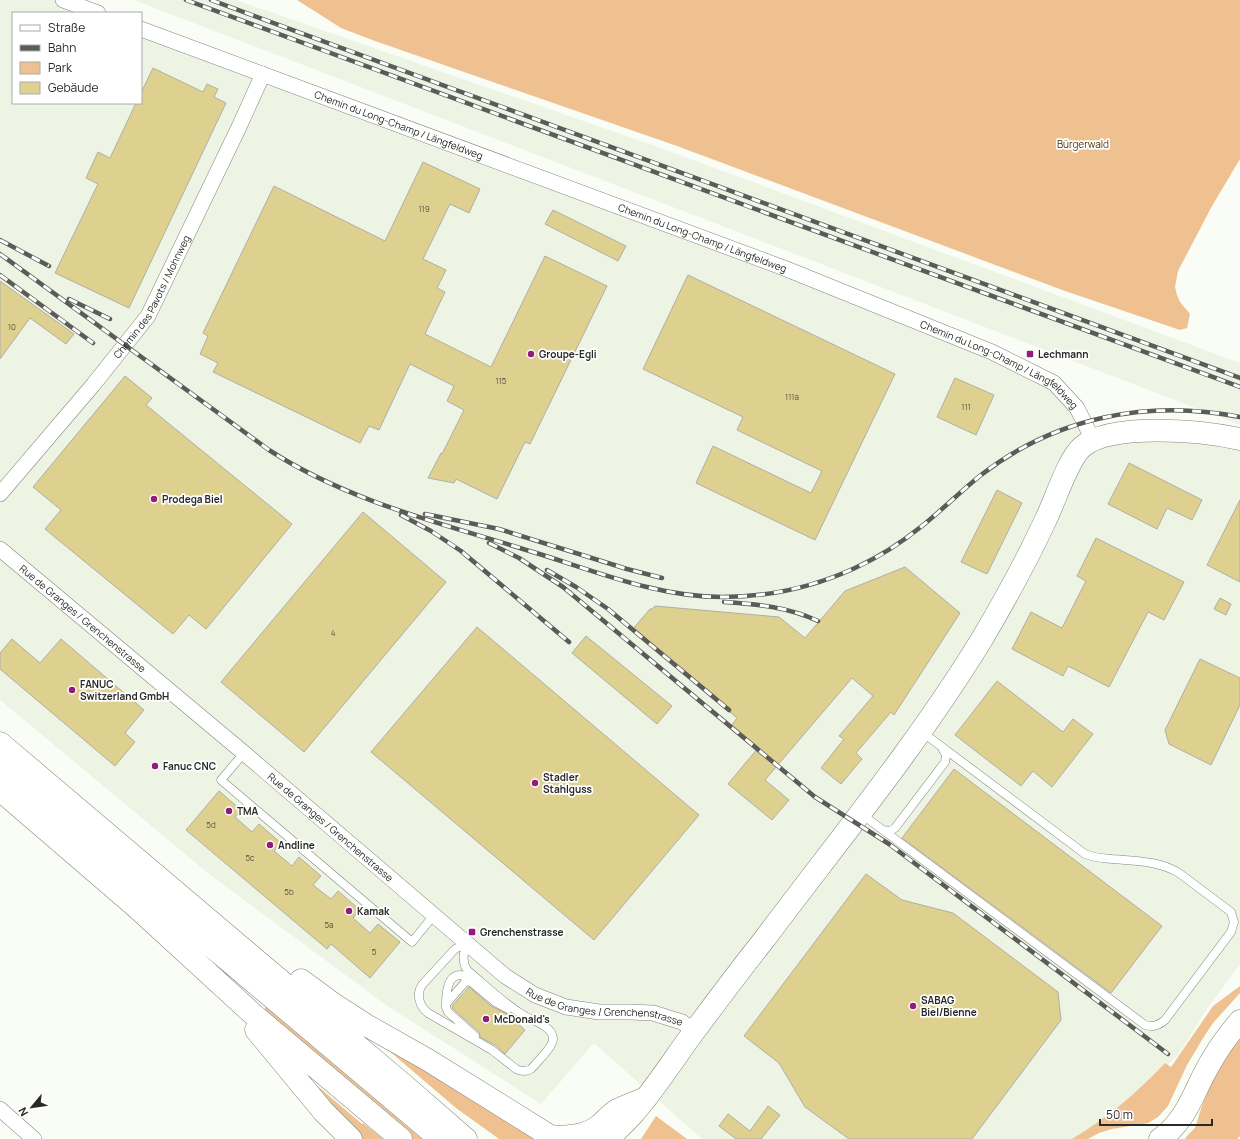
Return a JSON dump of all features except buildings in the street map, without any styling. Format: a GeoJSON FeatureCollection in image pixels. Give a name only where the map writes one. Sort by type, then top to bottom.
{"type":"FeatureCollection","features":[{"type":"Feature","properties":{"kind":"main road"},"geometry":{"type":"LineString","coordinates":[[608,1139],[646,1098],[694,1031],[900,761],[948,693],[1014,582],[1047,519],[1077,453],[1092,440],[1112,435],[1151,432],[1208,434],[1240,439]]}},
{"type":"Feature","properties":{"kind":"main road"},"geometry":{"type":"LineString","coordinates":[[0,743],[466,1139]]}},
{"type":"Feature","properties":{"kind":"main road"},"geometry":{"type":"LineString","coordinates":[[0,768],[440,1139]]}},
{"type":"Feature","properties":{"kind":"main road"},"geometry":{"type":"LineString","coordinates":[[0,790],[136,907],[255,1016],[401,1139]]}},
{"type":"Feature","properties":{"kind":"main road"},"geometry":{"type":"LineString","coordinates":[[39,825],[68,859],[249,1023],[267,1042],[323,1111],[351,1139]]}},
{"type":"Feature","properties":{"kind":"main road"},"geometry":{"type":"LineString","coordinates":[[142,863],[335,1005],[366,1025],[428,1060],[552,1137],[572,1136],[588,1132],[599,1126],[609,1115],[617,1110],[646,1098]]}},
{"type":"Feature","properties":{"kind":"main road"},"geometry":{"type":"LineString","coordinates":[[1160,1139],[1177,1124],[1184,1114],[1202,1077],[1220,1046],[1240,1021]]}},
{"type":"Feature","properties":{"kind":"main road"},"geometry":{"type":"LineString","coordinates":[[405,1086],[478,1139]]}},
{"type":"Feature","properties":{"kind":"main road"},"geometry":{"type":"LineString","coordinates":[[626,1139],[646,1098]]}},
{"type":"Feature","properties":{"kind":"street"},"geometry":{"type":"LineString","coordinates":[[63,0],[95,12]]}},
{"type":"Feature","properties":{"kind":"street","name":"Chemin du Long-Champ / Längfeldweg"},"geometry":{"type":"LineString","coordinates":[[142,29],[784,268],[1001,356],[1054,384],[1077,408],[1092,440]]}},
{"type":"Feature","properties":{"kind":"street","name":"Chemin des Pavots / Mohnweg"},"geometry":{"type":"LineString","coordinates":[[0,494],[93,385],[148,316],[236,134],[263,74]]}},
{"type":"Feature","properties":{"kind":"street","name":"Rue de Granges / Grenchenstrasse"},"geometry":{"type":"LineString","coordinates":[[0,549],[244,752],[505,976],[535,995],[566,1007],[584,1011],[653,1013],[682,1022],[694,1031]]}},
{"type":"Feature","properties":{"kind":"street"},"geometry":{"type":"LineString","coordinates":[[0,1109],[34,1139]]}},
{"type":"Feature","properties":{"kind":"lane"},"geometry":{"type":"LineString","coordinates":[[860,813],[1145,1025],[1156,1026],[1165,1020],[1231,932],[1234,922],[1231,912],[1180,873],[1156,863],[1096,858],[1085,854],[921,731]]}},
{"type":"Feature","properties":{"kind":"lane"},"geometry":{"type":"LineString","coordinates":[[883,830],[890,831],[895,828],[945,762],[946,755],[941,747]]}},
{"type":"Feature","properties":{"kind":"lane"},"geometry":{"type":"LineString","coordinates":[[244,752],[221,780],[412,942],[434,915]]}},
{"type":"Feature","properties":{"kind":"lane"},"geometry":{"type":"LineString","coordinates":[[467,942],[463,959],[465,966],[497,996],[520,1014]]}},
{"type":"Feature","properties":{"kind":"lane"},"geometry":{"type":"LineString","coordinates":[[467,942],[455,949],[422,984],[419,999],[422,1007],[428,1013],[492,1050]]}},
{"type":"Feature","properties":{"kind":"lane"},"geometry":{"type":"LineString","coordinates":[[467,981],[471,982],[500,1005],[520,1014],[548,1029],[553,1037],[552,1044],[531,1069],[524,1072],[516,1069],[492,1050],[449,1013],[446,1005],[467,981]]}},
{"type":"Feature","properties":{"kind":"shaded area"},"geometry":{"type":"Polygon","coordinates":[[[0,0],[63,0],[95,12],[12,12],[12,104],[142,104],[142,29],[784,268],[1054,383],[1093,440],[1240,439],[1240,964],[1206,1010],[1178,1055],[1112,1118],[1073,1139],[702,1139],[594,1043],[541,1104],[386,1005],[209,874],[0,700],[0,0]]]}},
{"type":"Feature","properties":{"kind":"shaded area"},"geometry":{"type":"Polygon","coordinates":[[[134,0],[236,0],[658,147],[1240,363],[1240,425],[134,0]]]}},
{"type":"Feature","properties":{"kind":"green space","name":"Bürgerwald"},"geometry":{"type":"Polygon","coordinates":[[[297,0],[1240,0],[1240,159],[1212,206],[1178,271],[1175,287],[1177,295],[1180,302],[1190,314],[1187,328],[1180,330],[1065,291],[677,146],[375,41],[341,28],[297,0]]]}},
{"type":"Feature","properties":{"kind":"green space"},"geometry":{"type":"Polygon","coordinates":[[[1240,986],[1240,993],[1213,1023],[1205,1035],[1187,1065],[1168,1106],[1158,1117],[1148,1123],[1112,1129],[1099,1133],[1088,1139],[1072,1139],[1121,1104],[1144,1085],[1165,1063],[1171,1067],[1213,1006],[1240,986]]]}},
{"type":"Feature","properties":{"kind":"green space"},"geometry":{"type":"Polygon","coordinates":[[[266,1007],[422,1139],[411,1139],[262,1012],[266,1007]]]}},
{"type":"Feature","properties":{"kind":"green space"},"geometry":{"type":"Polygon","coordinates":[[[1240,1038],[1240,1136],[1237,1139],[1185,1139],[1196,1125],[1204,1100],[1214,1078],[1226,1057],[1240,1038]]]}},
{"type":"Feature","properties":{"kind":"green space"},"geometry":{"type":"Polygon","coordinates":[[[381,1044],[542,1139],[499,1139],[456,1108],[381,1044]]]}},
{"type":"Feature","properties":{"kind":"green space"},"geometry":{"type":"Polygon","coordinates":[[[314,1083],[362,1124],[363,1123],[383,1139],[363,1139],[337,1112],[314,1083]]]}},
{"type":"Feature","properties":{"kind":"green space"},"geometry":{"type":"Polygon","coordinates":[[[656,1116],[687,1139],[641,1139],[656,1116]]]}},
{"type":"Feature","properties":{"kind":"railway"},"geometry":{"type":"LineString","coordinates":[[186,0],[1240,387]]}},
{"type":"Feature","properties":{"kind":"railway"},"geometry":{"type":"LineString","coordinates":[[211,0],[1240,378]]}},
{"type":"Feature","properties":{"kind":"railway"},"geometry":{"type":"LineString","coordinates":[[0,240],[49,266]]}},
{"type":"Feature","properties":{"kind":"railway"},"geometry":{"type":"LineString","coordinates":[[0,254],[269,450],[331,484],[364,498],[431,521],[626,582],[674,593],[698,596],[739,597],[790,590],[839,575],[864,564],[906,538],[981,475],[1010,455],[1040,439],[1072,426],[1137,412],[1171,410],[1206,412],[1240,417]]}},
{"type":"Feature","properties":{"kind":"railway"},"geometry":{"type":"LineString","coordinates":[[0,275],[93,343]]}},
{"type":"Feature","properties":{"kind":"railway"},"geometry":{"type":"LineString","coordinates":[[69,299],[110,319]]}},
{"type":"Feature","properties":{"kind":"railway"},"geometry":{"type":"LineString","coordinates":[[425,514],[499,529],[627,569],[662,578]]}},
{"type":"Feature","properties":{"kind":"railway"},"geometry":{"type":"LineString","coordinates":[[401,515],[431,531],[461,551],[569,642]]}},
{"type":"Feature","properties":{"kind":"railway"},"geometry":{"type":"LineString","coordinates":[[489,543],[519,558],[563,587],[815,797],[889,844],[1168,1054]]}},
{"type":"Feature","properties":{"kind":"railway"},"geometry":{"type":"LineString","coordinates":[[547,570],[576,587],[608,609],[729,710]]}},
{"type":"Feature","properties":{"kind":"railway"},"geometry":{"type":"LineString","coordinates":[[724,602],[784,609],[818,621]]}},
{"type":"Feature","properties":{"kind":"place","name":"Groupe-Egli"},"geometry":{"type":"Point","coordinates":[531,354]}},
{"type":"Feature","properties":{"kind":"place","name":"Lechmann"},"geometry":{"type":"Point","coordinates":[1030,354]}},
{"type":"Feature","properties":{"kind":"place","name":"Prodega Biel"},"geometry":{"type":"Point","coordinates":[154,499]}},
{"type":"Feature","properties":{"kind":"place","name":"FANUC Switzerland GmbH"},"geometry":{"type":"Point","coordinates":[72,690]}},
{"type":"Feature","properties":{"kind":"place","name":"Fanuc CNC"},"geometry":{"type":"Point","coordinates":[155,766]}},
{"type":"Feature","properties":{"kind":"place","name":"Stadler Stahlguss"},"geometry":{"type":"Point","coordinates":[535,783]}},
{"type":"Feature","properties":{"kind":"place","name":"TMA"},"geometry":{"type":"Point","coordinates":[229,811]}},
{"type":"Feature","properties":{"kind":"place","name":"Andline"},"geometry":{"type":"Point","coordinates":[270,845]}},
{"type":"Feature","properties":{"kind":"place","name":"Kamak"},"geometry":{"type":"Point","coordinates":[349,911]}},
{"type":"Feature","properties":{"kind":"place","name":"Grenchenstrasse"},"geometry":{"type":"Point","coordinates":[472,932]}},
{"type":"Feature","properties":{"kind":"place","name":"SABAG Biel/Bienne"},"geometry":{"type":"Point","coordinates":[913,1006]}},
{"type":"Feature","properties":{"kind":"place","name":"McDonald's"},"geometry":{"type":"Point","coordinates":[486,1019]}}]}
